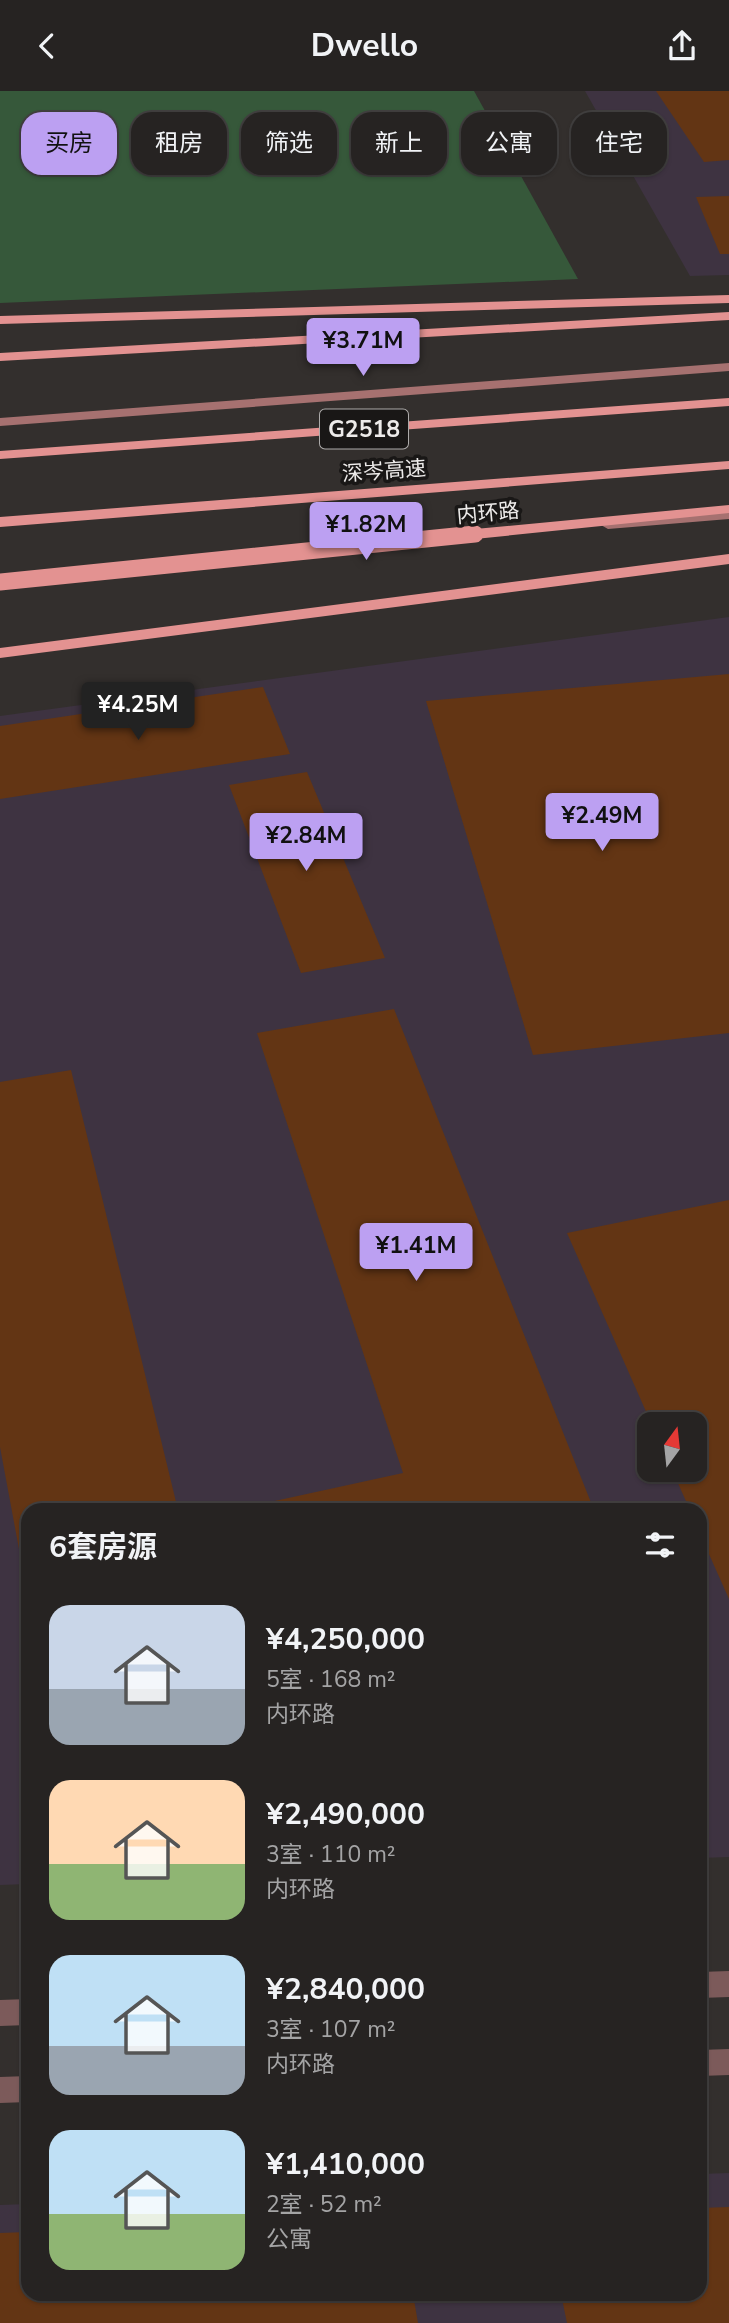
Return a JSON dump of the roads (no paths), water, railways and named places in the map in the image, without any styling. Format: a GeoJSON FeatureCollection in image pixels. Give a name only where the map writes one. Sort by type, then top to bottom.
{"type":"FeatureCollection","features":[{"type":"Feature","properties":{"kind":"highway"},"geometry":{"type":"LineString","coordinates":[[0,320],[729,299]]}},
{"type":"Feature","properties":{"kind":"highway"},"geometry":{"type":"LineString","coordinates":[[0,356],[729,316]]}},
{"type":"Feature","properties":{"kind":"highway","name":"深岑高速"},"geometry":{"type":"LineString","coordinates":[[0,455],[729,402]]}},
{"type":"Feature","properties":{"kind":"highway","name":"深岑高速"},"geometry":{"type":"LineString","coordinates":[[0,521],[729,465]]}},
{"type":"Feature","properties":{"kind":"highway"},"geometry":{"type":"LineString","coordinates":[[0,582],[729,509]]}},
{"type":"Feature","properties":{"kind":"highway"},"geometry":{"type":"LineString","coordinates":[[0,653],[729,559]]}},
{"type":"Feature","properties":{"kind":"main road"},"geometry":{"type":"LineString","coordinates":[[0,422],[729,367]]}},
{"type":"Feature","properties":{"kind":"main road","name":"内环路"},"geometry":{"type":"LineString","coordinates":[[0,574],[729,515]]}},
{"type":"Feature","properties":{"kind":"street"},"geometry":{"type":"LineString","coordinates":[[707,1985],[729,1984]]}},
{"type":"Feature","properties":{"kind":"street"},"geometry":{"type":"LineString","coordinates":[[0,2013],[21,2012]]}},
{"type":"Feature","properties":{"kind":"street"},"geometry":{"type":"LineString","coordinates":[[707,2063],[729,2062]]}},
{"type":"Feature","properties":{"kind":"street"},"geometry":{"type":"LineString","coordinates":[[0,2090],[21,2089]]}}]}
